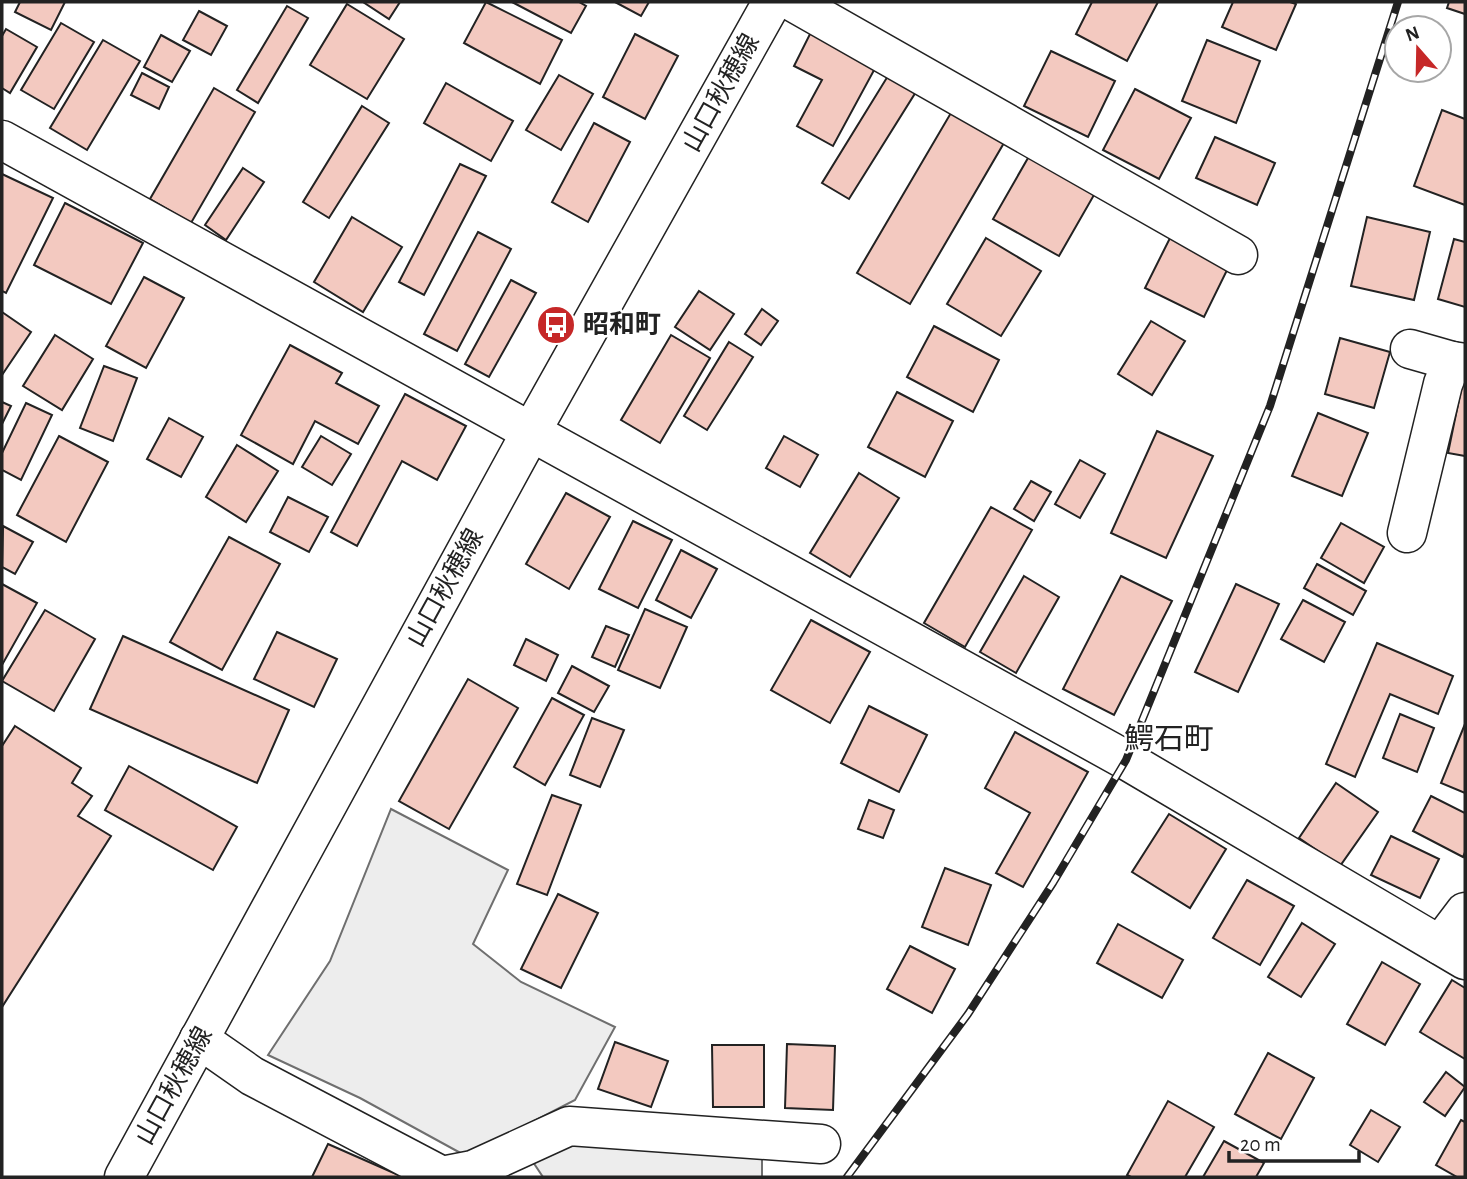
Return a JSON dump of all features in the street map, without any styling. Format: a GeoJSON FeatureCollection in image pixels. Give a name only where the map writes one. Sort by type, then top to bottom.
{"type":"FeatureCollection","features":[{"type":"Feature","properties":{"kind":"street","name":"山口秋穂線"},"geometry":{"type":"LineString","coordinates":[[124,1177],[531,432],[772,2]]}},
{"type":"Feature","properties":{"kind":"street"},"geometry":{"type":"LineString","coordinates":[[793,2],[1238,255]]}},
{"type":"Feature","properties":{"kind":"street"},"geometry":{"type":"LineString","coordinates":[[2,140],[1126,760],[1453,953],[1465,912]]}},
{"type":"Feature","properties":{"kind":"street"},"geometry":{"type":"LineString","coordinates":[[1407,533],[1443,384],[1458,362],[1410,349]]}},
{"type":"Feature","properties":{"kind":"street"},"geometry":{"type":"LineString","coordinates":[[199,1040],[252,1076],[442,1176],[473,1170],[569,1126],[821,1144]]}},
{"type":"Feature","properties":{"kind":"shaded area"},"geometry":{"type":"Polygon","coordinates":[[[391,809],[508,870],[473,944],[521,982],[615,1027],[575,1100],[466,1156],[360,1098],[268,1055],[330,961],[391,809]]]}},
{"type":"Feature","properties":{"kind":"shaded area"},"geometry":{"type":"Polygon","coordinates":[[[569,1139],[762,1148],[762,1177],[543,1177],[531,1159],[569,1139]]]}},
{"type":"Feature","properties":{"kind":"building"},"geometry":{"type":"Polygon","coordinates":[[[20,2],[65,2],[51,30],[15,12],[20,2]]]}},
{"type":"Feature","properties":{"kind":"building"},"geometry":{"type":"Polygon","coordinates":[[[363,2],[400,2],[389,19],[363,2]]]}},
{"type":"Feature","properties":{"kind":"building"},"geometry":{"type":"Polygon","coordinates":[[[486,2],[562,40],[540,84],[464,43],[486,2]]]}},
{"type":"Feature","properties":{"kind":"building"},"geometry":{"type":"Polygon","coordinates":[[[512,2],[579,2],[586,6],[571,33],[512,2]]]}},
{"type":"Feature","properties":{"kind":"building"},"geometry":{"type":"Polygon","coordinates":[[[615,2],[649,2],[641,16],[615,2]]]}},
{"type":"Feature","properties":{"kind":"building"},"geometry":{"type":"Polygon","coordinates":[[[1092,2],[1158,2],[1127,61],[1076,34],[1092,2]]]}},
{"type":"Feature","properties":{"kind":"building"},"geometry":{"type":"Polygon","coordinates":[[[1233,2],[1296,4],[1276,50],[1222,27],[1233,2]]]}},
{"type":"Feature","properties":{"kind":"building"},"geometry":{"type":"Polygon","coordinates":[[[1449,2],[1465,2],[1465,14],[1447,8],[1449,2]]]}},
{"type":"Feature","properties":{"kind":"building"},"geometry":{"type":"Polygon","coordinates":[[[347,4],[404,39],[367,99],[310,65],[347,4]]]}},
{"type":"Feature","properties":{"kind":"building"},"geometry":{"type":"Polygon","coordinates":[[[287,6],[308,18],[258,103],[237,90],[287,6]]]}},
{"type":"Feature","properties":{"kind":"building"},"geometry":{"type":"Polygon","coordinates":[[[199,11],[227,26],[211,55],[183,40],[199,11]]]}},
{"type":"Feature","properties":{"kind":"building"},"geometry":{"type":"Polygon","coordinates":[[[61,23],[94,42],[54,109],[21,90],[61,23]]]}},
{"type":"Feature","properties":{"kind":"building"},"geometry":{"type":"Polygon","coordinates":[[[814,26],[879,61],[833,146],[797,126],[822,80],[794,66],[814,26]]]}},
{"type":"Feature","properties":{"kind":"building"},"geometry":{"type":"Polygon","coordinates":[[[6,29],[37,47],[10,93],[2,88],[2,36],[6,29]]]}},
{"type":"Feature","properties":{"kind":"building"},"geometry":{"type":"Polygon","coordinates":[[[635,34],[678,56],[645,119],[603,97],[635,34]]]}},
{"type":"Feature","properties":{"kind":"building"},"geometry":{"type":"Polygon","coordinates":[[[161,35],[190,51],[172,82],[144,67],[161,35]]]}},
{"type":"Feature","properties":{"kind":"building"},"geometry":{"type":"Polygon","coordinates":[[[103,40],[140,61],[87,150],[50,128],[103,40]]]}},
{"type":"Feature","properties":{"kind":"building"},"geometry":{"type":"Polygon","coordinates":[[[1207,40],[1260,61],[1236,123],[1182,101],[1207,40]]]}},
{"type":"Feature","properties":{"kind":"building"},"geometry":{"type":"Polygon","coordinates":[[[1051,51],[1115,81],[1088,137],[1024,106],[1051,51]]]}},
{"type":"Feature","properties":{"kind":"building"},"geometry":{"type":"Polygon","coordinates":[[[891,71],[919,87],[849,199],[822,183],[891,71]]]}},
{"type":"Feature","properties":{"kind":"building"},"geometry":{"type":"Polygon","coordinates":[[[142,73],[169,87],[159,109],[131,95],[142,73]]]}},
{"type":"Feature","properties":{"kind":"building"},"geometry":{"type":"Polygon","coordinates":[[[559,75],[593,94],[561,150],[526,130],[559,75]]]}},
{"type":"Feature","properties":{"kind":"building"},"geometry":{"type":"Polygon","coordinates":[[[446,83],[513,121],[491,161],[424,123],[446,83]]]}},
{"type":"Feature","properties":{"kind":"building"},"geometry":{"type":"Polygon","coordinates":[[[214,88],[255,112],[191,223],[150,199],[214,88]]]}},
{"type":"Feature","properties":{"kind":"building"},"geometry":{"type":"Polygon","coordinates":[[[1135,89],[1191,118],[1159,179],[1103,150],[1135,89]]]}},
{"type":"Feature","properties":{"kind":"building"},"geometry":{"type":"Polygon","coordinates":[[[362,106],[389,123],[329,218],[303,202],[362,106]]]}},
{"type":"Feature","properties":{"kind":"building"},"geometry":{"type":"Polygon","coordinates":[[[955,106],[1008,136],[910,304],[857,273],[955,106]]]}},
{"type":"Feature","properties":{"kind":"building"},"geometry":{"type":"Polygon","coordinates":[[[1442,110],[1465,119],[1465,205],[1414,186],[1442,110]]]}},
{"type":"Feature","properties":{"kind":"building"},"geometry":{"type":"Polygon","coordinates":[[[594,123],[630,142],[588,222],[552,202],[594,123]]]}},
{"type":"Feature","properties":{"kind":"building"},"geometry":{"type":"Polygon","coordinates":[[[1215,137],[1275,163],[1257,205],[1196,178],[1215,137]]]}},
{"type":"Feature","properties":{"kind":"building"},"geometry":{"type":"Polygon","coordinates":[[[1036,144],[1102,181],[1059,256],[993,219],[1036,144]]]}},
{"type":"Feature","properties":{"kind":"building"},"geometry":{"type":"Polygon","coordinates":[[[460,164],[486,176],[424,295],[399,282],[460,164]]]}},
{"type":"Feature","properties":{"kind":"building"},"geometry":{"type":"Polygon","coordinates":[[[243,168],[264,182],[226,240],[205,225],[243,168]]]}},
{"type":"Feature","properties":{"kind":"building"},"geometry":{"type":"Polygon","coordinates":[[[2,174],[53,198],[6,293],[2,291],[2,174]]]}},
{"type":"Feature","properties":{"kind":"building"},"geometry":{"type":"Polygon","coordinates":[[[65,203],[143,243],[111,304],[34,265],[65,203]]]}},
{"type":"Feature","properties":{"kind":"building"},"geometry":{"type":"Polygon","coordinates":[[[352,217],[402,247],[363,312],[314,282],[352,217]]]}},
{"type":"Feature","properties":{"kind":"building"},"geometry":{"type":"Polygon","coordinates":[[[1367,217],[1430,232],[1414,300],[1351,286],[1367,217]]]}},
{"type":"Feature","properties":{"kind":"building"},"geometry":{"type":"Polygon","coordinates":[[[478,232],[511,249],[457,351],[424,334],[478,232]]]}},
{"type":"Feature","properties":{"kind":"building"},"geometry":{"type":"Polygon","coordinates":[[[1172,234],[1231,262],[1204,317],[1145,288],[1172,234]]]}},
{"type":"Feature","properties":{"kind":"building"},"geometry":{"type":"Polygon","coordinates":[[[986,238],[1041,271],[1001,336],[947,304],[986,238]]]}},
{"type":"Feature","properties":{"kind":"building"},"geometry":{"type":"Polygon","coordinates":[[[1454,239],[1465,242],[1465,307],[1438,299],[1454,239]]]}},
{"type":"Feature","properties":{"kind":"building"},"geometry":{"type":"Polygon","coordinates":[[[144,277],[184,298],[146,368],[106,346],[144,277]]]}},
{"type":"Feature","properties":{"kind":"building"},"geometry":{"type":"Polygon","coordinates":[[[511,280],[536,293],[489,377],[465,364],[511,280]]]}},
{"type":"Feature","properties":{"kind":"building"},"geometry":{"type":"Polygon","coordinates":[[[699,291],[734,314],[710,350],[675,327],[699,291]]]}},
{"type":"Feature","properties":{"kind":"building"},"geometry":{"type":"Polygon","coordinates":[[[762,309],[778,321],[761,345],[745,334],[762,309]]]}},
{"type":"Feature","properties":{"kind":"building"},"geometry":{"type":"Polygon","coordinates":[[[2,312],[31,332],[2,375],[2,312]]]}},
{"type":"Feature","properties":{"kind":"building"},"geometry":{"type":"Polygon","coordinates":[[[1151,321],[1185,341],[1152,395],[1118,374],[1151,321]]]}},
{"type":"Feature","properties":{"kind":"building"},"geometry":{"type":"Polygon","coordinates":[[[934,326],[999,360],[973,412],[907,377],[934,326]]]}},
{"type":"Feature","properties":{"kind":"building"},"geometry":{"type":"Polygon","coordinates":[[[55,335],[93,359],[62,410],[23,386],[55,335]]]}},
{"type":"Feature","properties":{"kind":"building"},"geometry":{"type":"Polygon","coordinates":[[[671,335],[710,358],[660,443],[621,420],[671,335]]]}},
{"type":"Feature","properties":{"kind":"building"},"geometry":{"type":"Polygon","coordinates":[[[1340,338],[1390,352],[1374,408],[1325,394],[1340,338]]]}},
{"type":"Feature","properties":{"kind":"building"},"geometry":{"type":"Polygon","coordinates":[[[729,342],[753,357],[707,430],[684,416],[729,342]]]}},
{"type":"Feature","properties":{"kind":"building"},"geometry":{"type":"Polygon","coordinates":[[[290,345],[342,373],[336,383],[379,406],[358,444],[315,421],[293,464],[241,435],[290,345]]]}},
{"type":"Feature","properties":{"kind":"building"},"geometry":{"type":"Polygon","coordinates":[[[104,366],[137,378],[113,441],[80,428],[104,366]]]}},
{"type":"Feature","properties":{"kind":"building"},"geometry":{"type":"Polygon","coordinates":[[[1465,380],[1465,456],[1448,453],[1465,380]]]}},
{"type":"Feature","properties":{"kind":"building"},"geometry":{"type":"Polygon","coordinates":[[[897,392],[953,421],[925,477],[868,447],[897,392]]]}},
{"type":"Feature","properties":{"kind":"building"},"geometry":{"type":"Polygon","coordinates":[[[405,394],[466,426],[437,480],[402,461],[357,546],[331,532],[405,394]]]}},
{"type":"Feature","properties":{"kind":"building"},"geometry":{"type":"Polygon","coordinates":[[[2,402],[11,406],[2,424],[2,402]]]}},
{"type":"Feature","properties":{"kind":"building"},"geometry":{"type":"Polygon","coordinates":[[[26,403],[52,415],[21,480],[2,470],[2,453],[26,403]]]}},
{"type":"Feature","properties":{"kind":"building"},"geometry":{"type":"Polygon","coordinates":[[[1318,413],[1368,433],[1342,496],[1292,476],[1318,413]]]}},
{"type":"Feature","properties":{"kind":"building"},"geometry":{"type":"Polygon","coordinates":[[[169,418],[203,437],[181,477],[147,459],[169,418]]]}},
{"type":"Feature","properties":{"kind":"building"},"geometry":{"type":"Polygon","coordinates":[[[1157,431],[1213,456],[1166,558],[1111,533],[1157,431]]]}},
{"type":"Feature","properties":{"kind":"building"},"geometry":{"type":"Polygon","coordinates":[[[59,436],[108,462],[66,542],[17,515],[59,436]]]}},
{"type":"Feature","properties":{"kind":"building"},"geometry":{"type":"Polygon","coordinates":[[[321,436],[351,454],[332,485],[302,467],[321,436]]]}},
{"type":"Feature","properties":{"kind":"building"},"geometry":{"type":"Polygon","coordinates":[[[784,436],[818,455],[800,487],[766,468],[784,436]]]}},
{"type":"Feature","properties":{"kind":"building"},"geometry":{"type":"Polygon","coordinates":[[[237,445],[278,471],[246,522],[206,497],[237,445]]]}},
{"type":"Feature","properties":{"kind":"building"},"geometry":{"type":"Polygon","coordinates":[[[1080,460],[1105,474],[1080,518],[1055,504],[1080,460]]]}},
{"type":"Feature","properties":{"kind":"building"},"geometry":{"type":"Polygon","coordinates":[[[859,473],[899,498],[850,577],[810,553],[859,473]]]}},
{"type":"Feature","properties":{"kind":"building"},"geometry":{"type":"Polygon","coordinates":[[[1031,481],[1051,492],[1034,521],[1014,509],[1031,481]]]}},
{"type":"Feature","properties":{"kind":"building"},"geometry":{"type":"Polygon","coordinates":[[[566,493],[610,517],[569,589],[526,564],[566,493]]]}},
{"type":"Feature","properties":{"kind":"building"},"geometry":{"type":"Polygon","coordinates":[[[288,497],[328,517],[309,552],[270,532],[288,497]]]}},
{"type":"Feature","properties":{"kind":"building"},"geometry":{"type":"Polygon","coordinates":[[[991,507],[1032,530],[965,647],[924,623],[991,507]]]}},
{"type":"Feature","properties":{"kind":"building"},"geometry":{"type":"Polygon","coordinates":[[[633,521],[672,540],[638,608],[599,589],[633,521]]]}},
{"type":"Feature","properties":{"kind":"building"},"geometry":{"type":"Polygon","coordinates":[[[1341,523],[1384,547],[1364,583],[1321,558],[1341,523]]]}},
{"type":"Feature","properties":{"kind":"building"},"geometry":{"type":"Polygon","coordinates":[[[3,526],[33,542],[15,574],[2,567],[3,526]]]}},
{"type":"Feature","properties":{"kind":"building"},"geometry":{"type":"Polygon","coordinates":[[[229,537],[280,564],[222,670],[170,642],[229,537]]]}},
{"type":"Feature","properties":{"kind":"building"},"geometry":{"type":"Polygon","coordinates":[[[681,550],[717,569],[691,618],[656,600],[681,550]]]}},
{"type":"Feature","properties":{"kind":"building"},"geometry":{"type":"Polygon","coordinates":[[[1317,564],[1366,591],[1353,615],[1304,588],[1317,564]]]}},
{"type":"Feature","properties":{"kind":"building"},"geometry":{"type":"Polygon","coordinates":[[[1024,576],[1059,597],[1016,673],[980,652],[1024,576]]]}},
{"type":"Feature","properties":{"kind":"building"},"geometry":{"type":"Polygon","coordinates":[[[1121,576],[1172,601],[1114,715],[1063,689],[1121,576]]]}},
{"type":"Feature","properties":{"kind":"building"},"geometry":{"type":"Polygon","coordinates":[[[2,584],[37,603],[2,665],[2,584]]]}},
{"type":"Feature","properties":{"kind":"building"},"geometry":{"type":"Polygon","coordinates":[[[1236,584],[1279,604],[1238,692],[1195,672],[1236,584]]]}},
{"type":"Feature","properties":{"kind":"building"},"geometry":{"type":"Polygon","coordinates":[[[1303,600],[1345,622],[1324,662],[1281,639],[1303,600]]]}},
{"type":"Feature","properties":{"kind":"building"},"geometry":{"type":"Polygon","coordinates":[[[645,609],[687,627],[660,688],[618,670],[645,609]]]}},
{"type":"Feature","properties":{"kind":"building"},"geometry":{"type":"Polygon","coordinates":[[[45,610],[95,639],[54,711],[2,681],[45,610]]]}},
{"type":"Feature","properties":{"kind":"building"},"geometry":{"type":"Polygon","coordinates":[[[811,620],[870,652],[830,723],[771,690],[811,620]]]}},
{"type":"Feature","properties":{"kind":"building"},"geometry":{"type":"Polygon","coordinates":[[[606,626],[629,635],[615,667],[592,657],[606,626]]]}},
{"type":"Feature","properties":{"kind":"building"},"geometry":{"type":"Polygon","coordinates":[[[277,632],[337,659],[314,707],[254,679],[277,632]]]}},
{"type":"Feature","properties":{"kind":"building"},"geometry":{"type":"Polygon","coordinates":[[[123,636],[289,710],[257,783],[90,709],[123,636]]]}},
{"type":"Feature","properties":{"kind":"building"},"geometry":{"type":"Polygon","coordinates":[[[526,639],[558,655],[546,681],[514,665],[526,639]]]}},
{"type":"Feature","properties":{"kind":"building"},"geometry":{"type":"Polygon","coordinates":[[[1377,643],[1453,676],[1438,714],[1390,694],[1355,777],[1326,764],[1377,643]]]}},
{"type":"Feature","properties":{"kind":"building"},"geometry":{"type":"Polygon","coordinates":[[[572,666],[609,686],[594,712],[558,693],[572,666]]]}},
{"type":"Feature","properties":{"kind":"building"},"geometry":{"type":"Polygon","coordinates":[[[468,679],[518,708],[449,829],[399,801],[468,679]]]}},
{"type":"Feature","properties":{"kind":"building"},"geometry":{"type":"Polygon","coordinates":[[[552,698],[584,715],[545,785],[514,767],[552,698]]]}},
{"type":"Feature","properties":{"kind":"building"},"geometry":{"type":"Polygon","coordinates":[[[869,706],[927,735],[899,792],[841,763],[869,706]]]}},
{"type":"Feature","properties":{"kind":"building"},"geometry":{"type":"Polygon","coordinates":[[[1400,714],[1434,728],[1417,772],[1383,758],[1400,714]]]}},
{"type":"Feature","properties":{"kind":"building"},"geometry":{"type":"Polygon","coordinates":[[[592,718],[624,730],[600,787],[570,775],[592,718]]]}},
{"type":"Feature","properties":{"kind":"building"},"geometry":{"type":"Polygon","coordinates":[[[1465,724],[1465,793],[1441,783],[1465,724]]]}},
{"type":"Feature","properties":{"kind":"building"},"geometry":{"type":"Polygon","coordinates":[[[15,726],[81,768],[72,783],[92,796],[78,816],[111,836],[2,1007],[2,746],[15,726]]]}},
{"type":"Feature","properties":{"kind":"building"},"geometry":{"type":"Polygon","coordinates":[[[1015,732],[1088,772],[1023,887],[996,873],[1030,813],[985,788],[1015,732]]]}},
{"type":"Feature","properties":{"kind":"building"},"geometry":{"type":"Polygon","coordinates":[[[129,766],[237,827],[213,870],[105,810],[129,766]]]}},
{"type":"Feature","properties":{"kind":"building"},"geometry":{"type":"Polygon","coordinates":[[[1336,783],[1378,812],[1340,866],[1299,838],[1336,783]]]}},
{"type":"Feature","properties":{"kind":"building"},"geometry":{"type":"Polygon","coordinates":[[[552,795],[581,805],[547,895],[517,884],[552,795]]]}},
{"type":"Feature","properties":{"kind":"building"},"geometry":{"type":"Polygon","coordinates":[[[1431,796],[1465,813],[1463,857],[1413,831],[1431,796]]]}},
{"type":"Feature","properties":{"kind":"building"},"geometry":{"type":"Polygon","coordinates":[[[869,800],[894,810],[883,838],[858,829],[869,800]]]}},
{"type":"Feature","properties":{"kind":"building"},"geometry":{"type":"Polygon","coordinates":[[[1169,814],[1226,849],[1190,908],[1132,872],[1169,814]]]}},
{"type":"Feature","properties":{"kind":"building"},"geometry":{"type":"Polygon","coordinates":[[[1391,836],[1439,859],[1420,898],[1371,875],[1391,836]]]}},
{"type":"Feature","properties":{"kind":"building"},"geometry":{"type":"Polygon","coordinates":[[[945,868],[991,885],[968,945],[922,927],[945,868]]]}},
{"type":"Feature","properties":{"kind":"building"},"geometry":{"type":"Polygon","coordinates":[[[1247,880],[1294,906],[1260,965],[1213,938],[1247,880]]]}},
{"type":"Feature","properties":{"kind":"building"},"geometry":{"type":"Polygon","coordinates":[[[558,894],[598,913],[561,988],[521,969],[558,894]]]}},
{"type":"Feature","properties":{"kind":"building"},"geometry":{"type":"Polygon","coordinates":[[[1302,923],[1335,944],[1301,997],[1268,977],[1302,923]]]}},
{"type":"Feature","properties":{"kind":"building"},"geometry":{"type":"Polygon","coordinates":[[[1118,924],[1183,960],[1162,998],[1097,963],[1118,924]]]}},
{"type":"Feature","properties":{"kind":"building"},"geometry":{"type":"Polygon","coordinates":[[[910,946],[955,969],[932,1013],[887,989],[910,946]]]}},
{"type":"Feature","properties":{"kind":"building"},"geometry":{"type":"Polygon","coordinates":[[[1382,962],[1420,984],[1385,1045],[1347,1024],[1382,962]]]}},
{"type":"Feature","properties":{"kind":"building"},"geometry":{"type":"Polygon","coordinates":[[[1452,980],[1465,988],[1465,1059],[1420,1032],[1452,980]]]}},
{"type":"Feature","properties":{"kind":"building"},"geometry":{"type":"Polygon","coordinates":[[[615,1042],[668,1061],[651,1107],[598,1089],[615,1042]]]}},
{"type":"Feature","properties":{"kind":"building"},"geometry":{"type":"Polygon","coordinates":[[[787,1044],[835,1046],[833,1110],[785,1108],[787,1044]]]}},
{"type":"Feature","properties":{"kind":"building"},"geometry":{"type":"Polygon","coordinates":[[[712,1045],[764,1045],[764,1107],[713,1107],[712,1045]]]}},
{"type":"Feature","properties":{"kind":"building"},"geometry":{"type":"Polygon","coordinates":[[[1268,1053],[1314,1078],[1281,1139],[1235,1114],[1268,1053]]]}},
{"type":"Feature","properties":{"kind":"building"},"geometry":{"type":"Polygon","coordinates":[[[1446,1072],[1465,1087],[1445,1116],[1424,1102],[1446,1072]]]}},
{"type":"Feature","properties":{"kind":"building"},"geometry":{"type":"Polygon","coordinates":[[[1168,1101],[1214,1127],[1185,1177],[1127,1175],[1168,1101]]]}},
{"type":"Feature","properties":{"kind":"building"},"geometry":{"type":"Polygon","coordinates":[[[1371,1110],[1400,1127],[1378,1162],[1350,1145],[1371,1110]]]}},
{"type":"Feature","properties":{"kind":"building"},"geometry":{"type":"Polygon","coordinates":[[[1461,1120],[1465,1122],[1465,1177],[1457,1177],[1436,1165],[1461,1120]]]}},
{"type":"Feature","properties":{"kind":"building"},"geometry":{"type":"Polygon","coordinates":[[[1224,1141],[1264,1163],[1256,1177],[1203,1177],[1224,1141]]]}},
{"type":"Feature","properties":{"kind":"building"},"geometry":{"type":"Polygon","coordinates":[[[328,1144],[403,1177],[312,1177],[328,1144]]]}},
{"type":"Feature","properties":{"kind":"railway"},"geometry":{"type":"LineString","coordinates":[[847,1177],[968,1014],[1053,883],[1126,760],[1270,406],[1398,2]]}},
{"type":"Feature","properties":{"kind":"place","name":"昭和町"},"geometry":{"type":"Point","coordinates":[556,325]}},
{"type":"Feature","properties":{"kind":"district","name":"鰐石町"},"geometry":{"type":"Point","coordinates":[1169,740]}}]}
